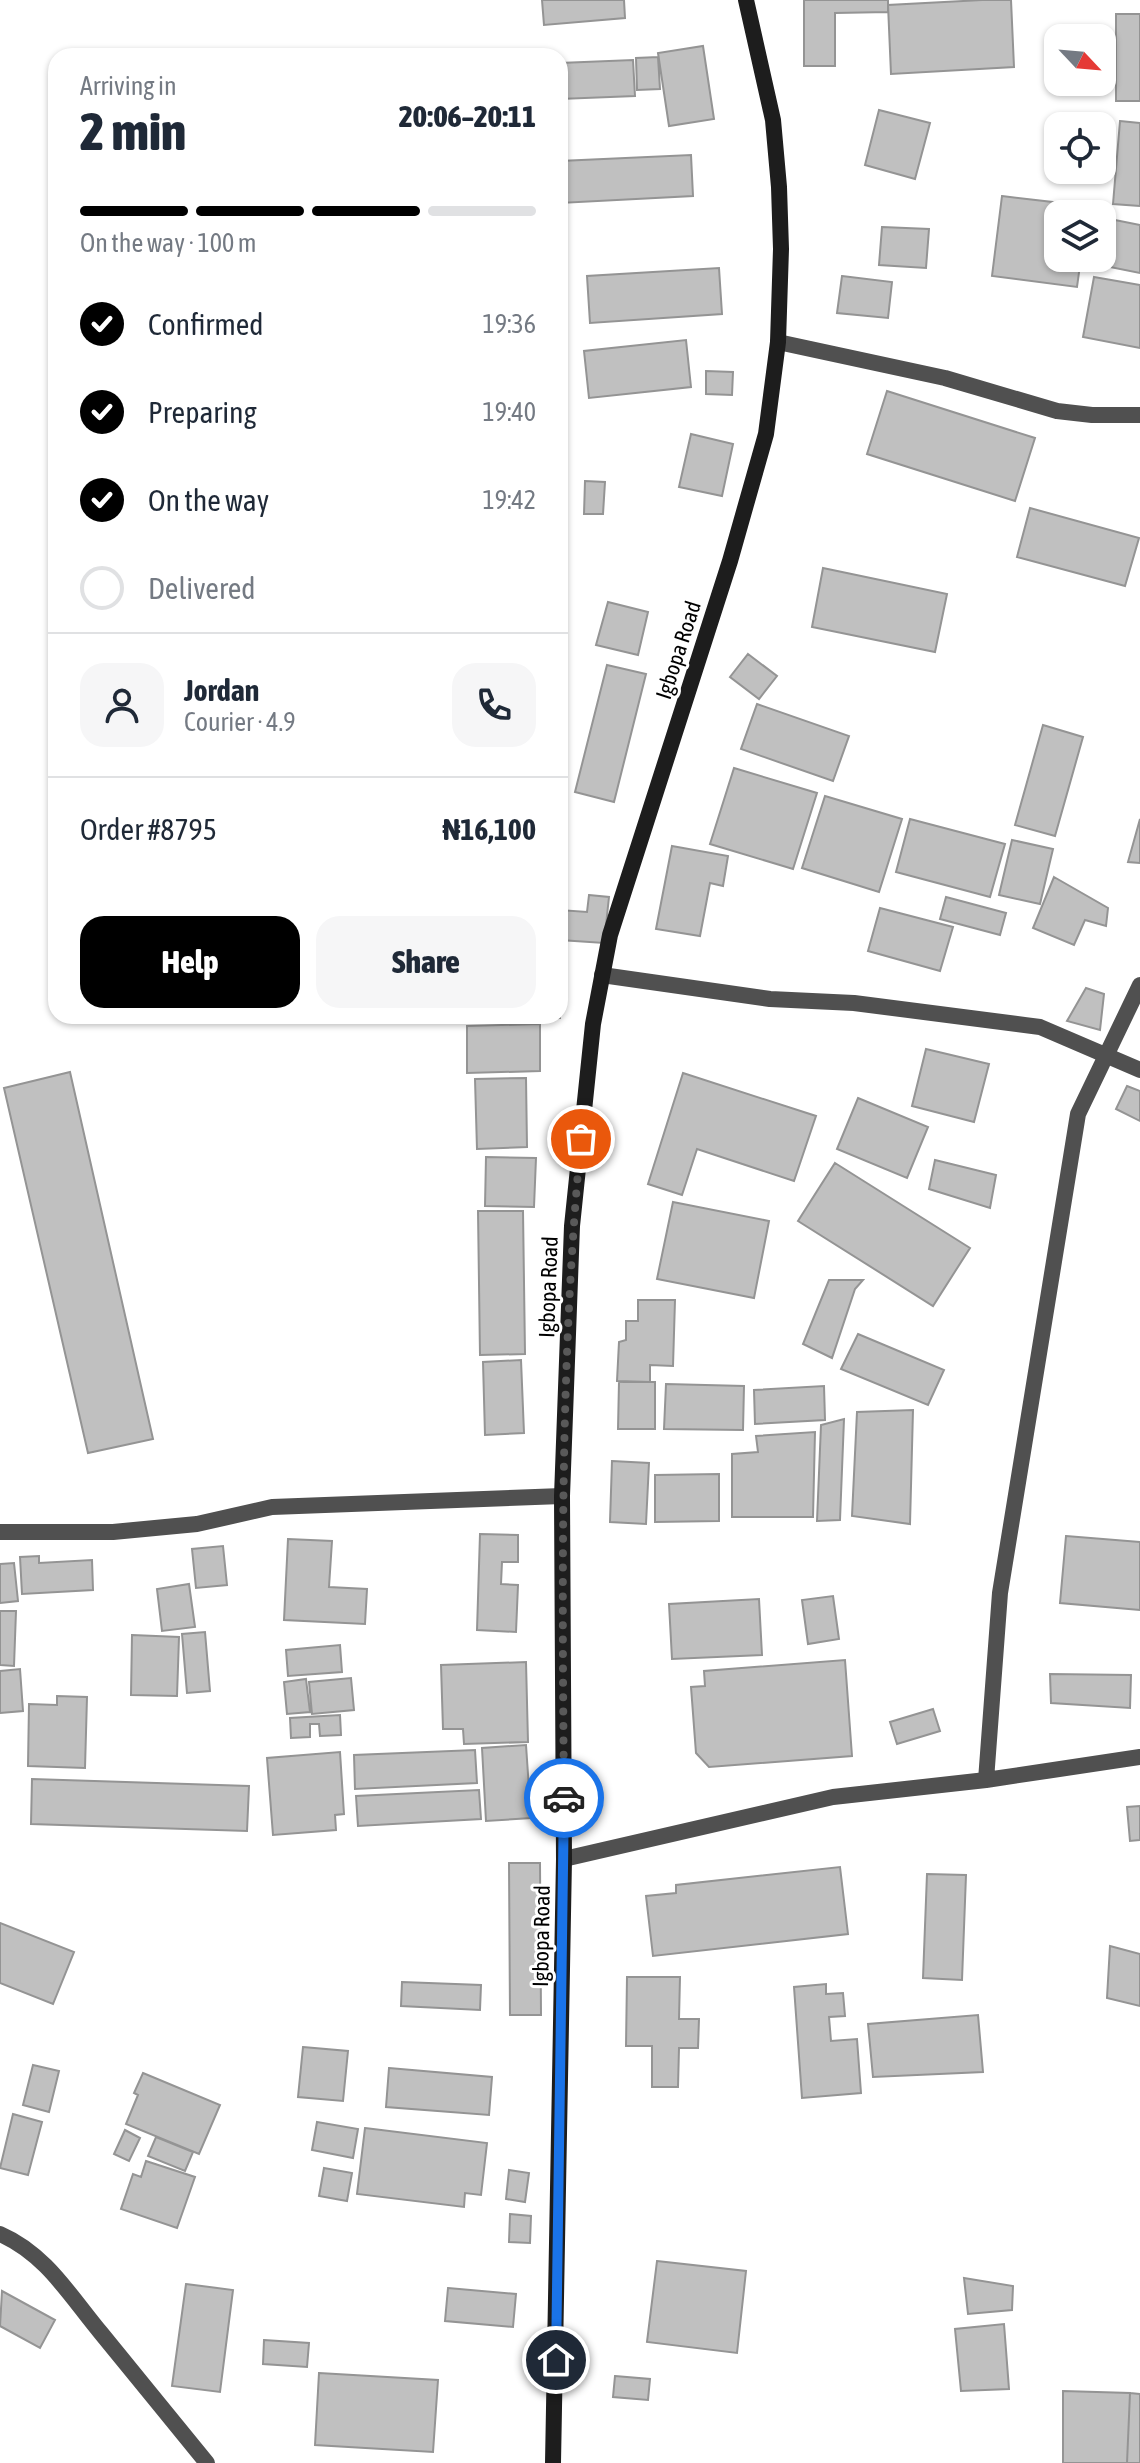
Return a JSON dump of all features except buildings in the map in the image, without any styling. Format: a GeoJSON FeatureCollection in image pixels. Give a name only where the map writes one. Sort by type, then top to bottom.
{"type":"FeatureCollection","features":[{"type":"Feature","properties":{"kind":"street","name":"Igbopa Road"},"geometry":{"type":"LineString","coordinates":[[553,2463],[564,1859],[562,1496],[572,1226],[593,1024],[610,935],[730,561],[766,434],[778,342],[779,187],[773,120],[746,0]]}},
{"type":"Feature","properties":{"kind":"street"},"geometry":{"type":"LineString","coordinates":[[778,342],[945,378],[1057,411],[1140,415]]}},
{"type":"Feature","properties":{"kind":"street"},"geometry":{"type":"LineString","coordinates":[[602,975],[770,999],[854,1003],[1040,1027],[1140,1070]]}},
{"type":"Feature","properties":{"kind":"street"},"geometry":{"type":"LineString","coordinates":[[986,1780],[1000,1593],[1078,1114],[1140,985]]}},
{"type":"Feature","properties":{"kind":"street"},"geometry":{"type":"LineString","coordinates":[[0,1532],[141,1530],[197,1524],[272,1507],[562,1496]]}},
{"type":"Feature","properties":{"kind":"street"},"geometry":{"type":"LineString","coordinates":[[564,1859],[833,1797],[986,1780],[1140,1757]]}},
{"type":"Feature","properties":{"kind":"street"},"geometry":{"type":"LineString","coordinates":[[0,2234],[39,2258],[63,2283],[207,2463]]}},
{"type":"Feature","properties":{"kind":"way so far"},"geometry":{"type":"LineString","coordinates":[[564,1798],[562,1496],[572,1226],[581,1139]]}},
{"type":"Feature","properties":{"kind":"route"},"geometry":{"type":"LineString","coordinates":[[556,2360],[564,1798]]}}]}
